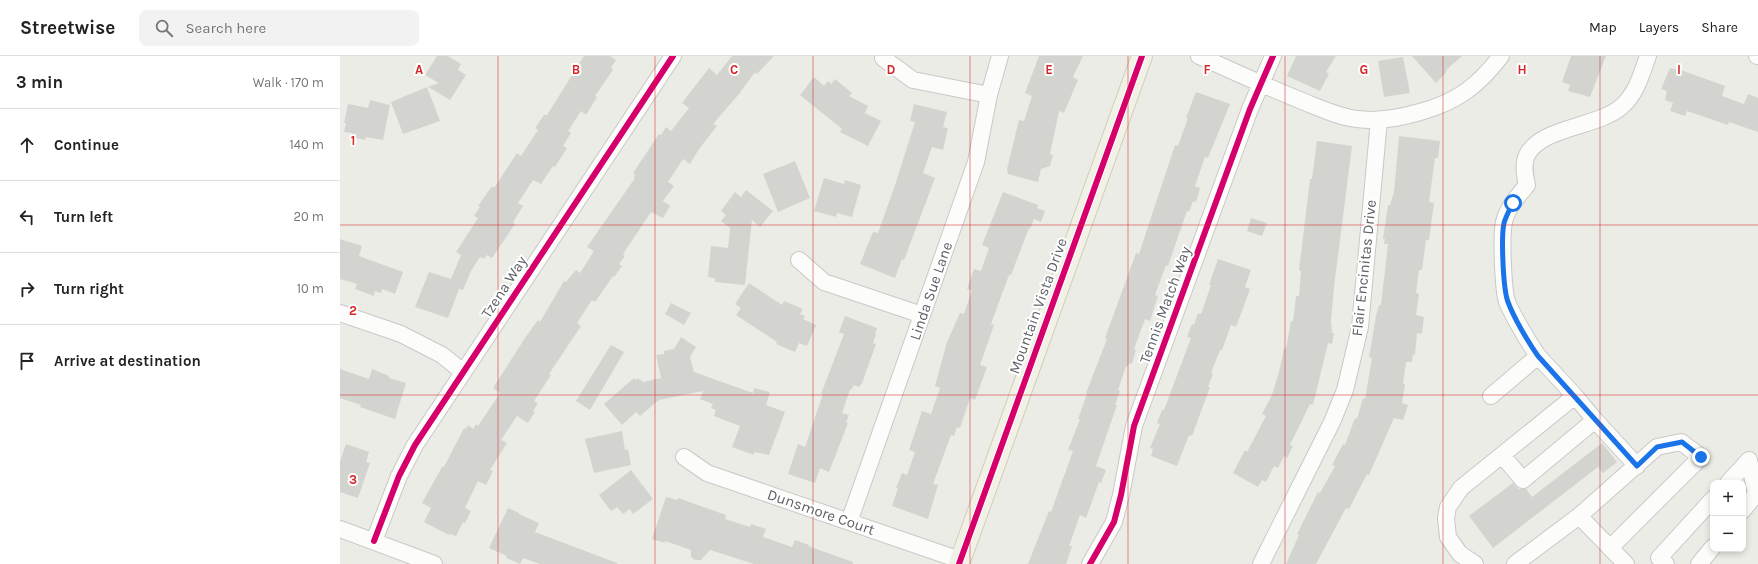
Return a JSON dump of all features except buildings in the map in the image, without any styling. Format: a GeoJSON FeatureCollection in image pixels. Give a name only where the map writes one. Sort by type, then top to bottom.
{"type":"FeatureCollection","features":[{"type":"Feature","properties":{"kind":"main road","name":"Mountain Vista Drive"},"geometry":{"type":"LineString","coordinates":[[960,562],[1142,56]]}},
{"type":"Feature","properties":{"kind":"street","name":"Tzena Way"},"geometry":{"type":"LineString","coordinates":[[374,541],[399,476],[415,445],[672,56]]}},
{"type":"Feature","properties":{"kind":"street","name":"Linda Sue Lane"},"geometry":{"type":"LineString","coordinates":[[849,522],[976,162],[989,95],[1000,56]]}},
{"type":"Feature","properties":{"kind":"street"},"geometry":{"type":"LineString","coordinates":[[1199,56],[1260,85],[1325,111],[1356,119],[1379,120],[1402,118],[1437,108],[1468,91],[1489,72],[1501,56]]}},
{"type":"Feature","properties":{"kind":"street","name":"Tennis Match Way"},"geometry":{"type":"LineString","coordinates":[[1090,564],[1114,522],[1121,495],[1134,426],[1260,85],[1273,56]]}},
{"type":"Feature","properties":{"kind":"street"},"geometry":{"type":"LineString","coordinates":[[1637,466],[1538,356],[1531,346],[1507,301],[1504,272],[1503,235],[1504,221],[1513,203],[1527,185],[1524,174],[1526,156],[1539,142],[1560,132],[1598,119],[1620,108],[1633,94],[1648,56]]}},
{"type":"Feature","properties":{"kind":"street"},"geometry":{"type":"LineString","coordinates":[[883,58],[913,80],[989,95]]}},
{"type":"Feature","properties":{"kind":"street","name":"Flair Encinitas Drive"},"geometry":{"type":"LineString","coordinates":[[1261,564],[1332,422],[1345,390],[1360,327],[1379,120]]}},
{"type":"Feature","properties":{"kind":"street"},"geometry":{"type":"LineString","coordinates":[[799,260],[824,282],[922,316]]}},
{"type":"Feature","properties":{"kind":"street"},"geometry":{"type":"LineString","coordinates":[[340,313],[401,334],[442,355],[463,372]]}},
{"type":"Feature","properties":{"kind":"street"},"geometry":{"type":"LineString","coordinates":[[1491,396],[1538,356]]}},
{"type":"Feature","properties":{"kind":"street"},"geometry":{"type":"LineString","coordinates":[[1475,564],[1460,554],[1448,537],[1446,518],[1448,507],[1461,488],[1575,396]]}},
{"type":"Feature","properties":{"kind":"street"},"geometry":{"type":"LineString","coordinates":[[1502,455],[1522,480],[1595,420]]}},
{"type":"Feature","properties":{"kind":"street"},"geometry":{"type":"LineString","coordinates":[[1515,564],[1579,516],[1657,447],[1682,442],[1701,457],[1610,548]]}},
{"type":"Feature","properties":{"kind":"street","name":"Dunsmore Court"},"geometry":{"type":"LineString","coordinates":[[684,457],[707,473],[960,562]]}},
{"type":"Feature","properties":{"kind":"street"},"geometry":{"type":"LineString","coordinates":[[1731,480],[1749,460],[1756,494],[1746,506]]}},
{"type":"Feature","properties":{"kind":"street"},"geometry":{"type":"LineString","coordinates":[[1666,564],[1659,558],[1710,502]]}},
{"type":"Feature","properties":{"kind":"street"},"geometry":{"type":"LineString","coordinates":[[1579,516],[1626,564]]}},
{"type":"Feature","properties":{"kind":"street"},"geometry":{"type":"LineString","coordinates":[[340,529],[434,564]]}},
{"type":"Feature","properties":{"kind":"street"},"geometry":{"type":"LineString","coordinates":[[1699,564],[1710,551]]}},
{"type":"Feature","properties":{"kind":"cycle path"},"geometry":{"type":"LineString","coordinates":[[374,541],[399,476],[415,445],[673,56]]}},
{"type":"Feature","properties":{"kind":"cycle path"},"geometry":{"type":"LineString","coordinates":[[959,564],[1142,56]]}},
{"type":"Feature","properties":{"kind":"cycle path"},"geometry":{"type":"LineString","coordinates":[[1090,564],[1114,522],[1121,495],[1134,426],[1250,109],[1273,56]]}},
{"type":"Feature","properties":{"kind":"route"},"geometry":{"type":"LineString","coordinates":[[1513,203],[1504,221],[1503,235],[1504,272],[1507,301],[1538,356],[1637,466],[1657,447],[1682,442],[1701,457]]}}]}
